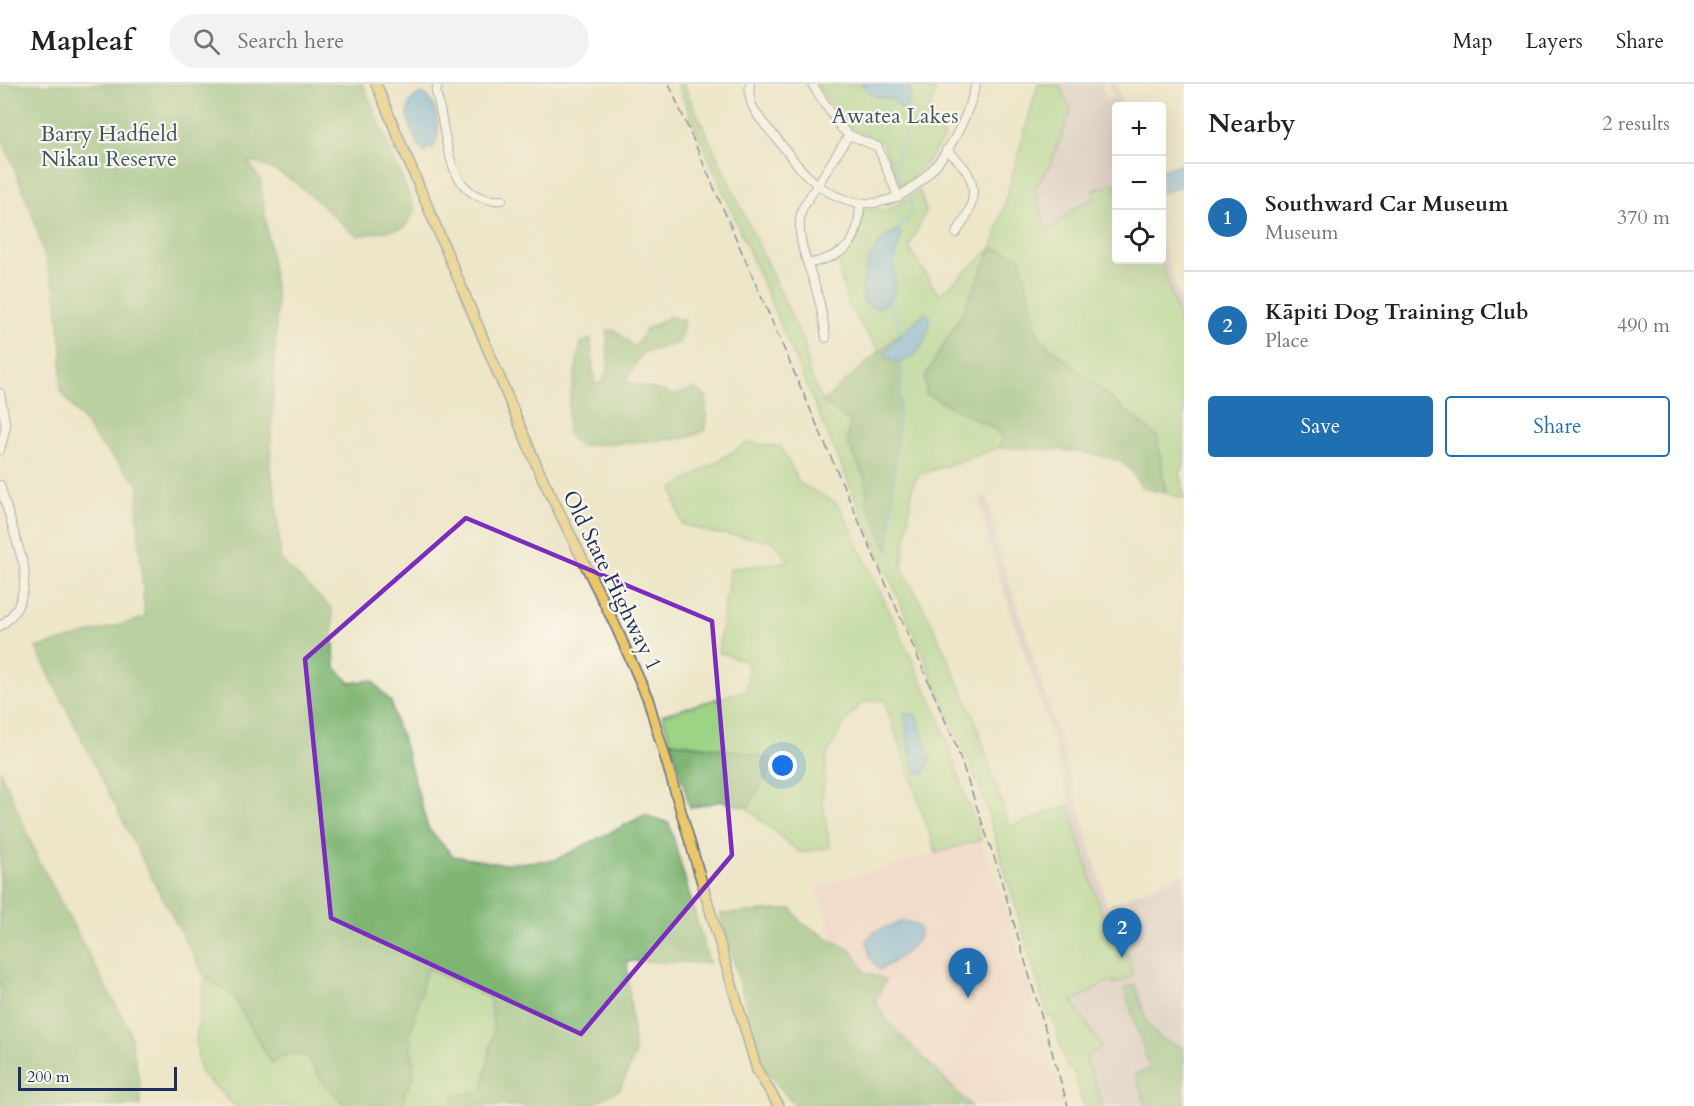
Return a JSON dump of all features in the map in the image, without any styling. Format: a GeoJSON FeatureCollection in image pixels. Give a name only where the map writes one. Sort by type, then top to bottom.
{"type":"FeatureCollection","features":[{"type":"Feature","properties":{"kind":"main road","name":"Old State Highway 1"},"geometry":{"type":"LineString","coordinates":[[376,84],[539,471],[616,627],[648,699],[757,1070],[779,1106]]}},
{"type":"Feature","properties":{"kind":"street"},"geometry":{"type":"LineString","coordinates":[[438,84],[436,92],[447,142],[465,189],[482,200],[502,200]]}},
{"type":"Feature","properties":{"kind":"street"},"geometry":{"type":"LineString","coordinates":[[750,84],[749,97],[756,114],[817,185],[840,198],[860,203],[878,203],[898,197],[926,178],[957,132],[976,84]]}},
{"type":"Feature","properties":{"kind":"street"},"geometry":{"type":"LineString","coordinates":[[812,84],[841,128],[849,135],[878,147],[898,197]]}},
{"type":"Feature","properties":{"kind":"street"},"geometry":{"type":"LineString","coordinates":[[826,339],[800,237],[799,221],[802,209],[849,135]]}},
{"type":"Feature","properties":{"kind":"street"},"geometry":{"type":"LineString","coordinates":[[946,150],[963,164],[972,181],[972,195],[966,216],[956,233]]}},
{"type":"Feature","properties":{"kind":"street"},"geometry":{"type":"LineString","coordinates":[[808,264],[836,256],[844,250],[854,238],[860,224],[860,203]]}},
{"type":"Feature","properties":{"kind":"street"},"geometry":{"type":"LineString","coordinates":[[0,393],[6,427],[0,450]]}},
{"type":"Feature","properties":{"kind":"street"},"geometry":{"type":"LineString","coordinates":[[0,485],[24,566],[25,578],[16,610],[0,626]]}},
{"type":"Feature","properties":{"kind":"highlighted area"},"geometry":{"type":"Polygon","coordinates":[[[466,518],[712,621],[732,855],[581,1034],[331,918],[305,659],[466,518]]]}},
{"type":"Feature","properties":{"kind":"shaded area"},"geometry":{"type":"Polygon","coordinates":[[[1059,84],[1102,84],[1105,97],[1114,99],[1109,84],[1116,84],[1122,102],[1112,102],[1112,184],[1093,190],[1095,199],[1079,205],[1048,233],[1035,188],[1049,167],[1071,111],[1059,84]]]}},
{"type":"Feature","properties":{"kind":"shaded area"},"geometry":{"type":"Polygon","coordinates":[[[1166,254],[1184,315],[1184,337],[1162,264],[1166,264],[1166,254]]]}},
{"type":"Feature","properties":{"kind":"shaded area"},"geometry":{"type":"Polygon","coordinates":[[[988,497],[998,547],[1055,723],[1107,906],[1184,873],[1184,1048],[1157,1037],[1150,1030],[1135,984],[1125,989],[1150,1069],[1136,1074],[1146,1106],[1103,1106],[1085,1056],[1102,1047],[1072,1002],[1130,971],[1129,957],[1112,933],[1100,909],[1048,725],[988,542],[980,498],[988,497]]]}},
{"type":"Feature","properties":{"kind":"shaded area"},"geometry":{"type":"Polygon","coordinates":[[[981,840],[1000,888],[1064,1106],[971,1106],[889,1023],[875,1001],[865,972],[852,951],[837,945],[815,887],[981,840]]]}},
{"type":"Feature","properties":{"kind":"green space","name":"Barry Hadfield Nikau Reserve"},"geometry":{"type":"Polygon","coordinates":[[[3,84],[363,84],[415,210],[404,228],[357,236],[293,181],[264,166],[247,161],[260,179],[277,301],[270,466],[276,498],[281,560],[332,609],[335,667],[350,683],[372,680],[391,702],[428,828],[453,856],[501,864],[555,860],[645,815],[669,823],[709,963],[627,961],[635,1055],[620,1089],[589,1106],[453,1106],[453,1096],[483,1090],[494,1028],[489,998],[427,968],[410,1035],[414,1075],[404,1094],[405,1106],[347,1106],[320,1078],[307,1056],[290,1053],[271,1063],[233,995],[205,977],[148,871],[36,648],[145,618],[137,510],[139,485],[101,445],[60,390],[62,350],[56,295],[31,210],[0,133],[0,86],[3,84]]]}},
{"type":"Feature","properties":{"kind":"green space"},"geometry":{"type":"Polygon","coordinates":[[[677,84],[683,84],[804,343],[809,371],[822,402],[850,421],[847,441],[867,482],[867,504],[900,334],[880,352],[849,307],[840,274],[840,259],[858,235],[863,210],[889,209],[920,191],[926,211],[909,248],[939,295],[992,248],[1038,84],[1059,84],[1071,111],[1049,167],[1035,188],[1047,232],[1079,205],[1095,199],[1093,190],[1112,184],[1112,264],[1162,264],[1184,337],[1184,466],[1179,475],[1182,478],[1184,499],[1166,493],[1157,437],[1039,338],[1020,256],[992,249],[963,312],[925,377],[926,394],[993,428],[1003,438],[999,448],[921,474],[913,483],[902,568],[933,626],[976,722],[1009,827],[1069,805],[1100,909],[1112,933],[1129,957],[1132,976],[1114,984],[1114,980],[1101,985],[1072,1002],[1102,1047],[1085,1056],[1103,1106],[1084,1106],[1073,1071],[1067,1067],[1052,1016],[1048,1017],[981,790],[677,84]]]}},
{"type":"Feature","properties":{"kind":"green space","name":"Awatea Lakes"},"geometry":{"type":"Polygon","coordinates":[[[816,84],[937,84],[926,126],[945,136],[927,162],[901,188],[882,142],[846,126],[816,84]]]}},
{"type":"Feature","properties":{"kind":"green space"},"geometry":{"type":"Polygon","coordinates":[[[992,248],[1020,256],[1039,338],[1157,437],[1166,493],[1142,488],[1129,468],[1119,461],[1105,457],[1048,449],[999,448],[1003,438],[993,428],[926,394],[925,377],[963,312],[992,248]]]}},
{"type":"Feature","properties":{"kind":"green space"},"geometry":{"type":"Polygon","coordinates":[[[669,317],[684,320],[680,343],[642,353],[626,381],[673,395],[695,388],[707,397],[705,431],[686,438],[579,446],[567,434],[569,403],[581,342],[591,339],[594,383],[600,384],[608,371],[607,331],[615,330],[635,347],[646,329],[669,317]]]}},
{"type":"Feature","properties":{"kind":"green space"},"geometry":{"type":"Polygon","coordinates":[[[900,333],[903,355],[889,551],[867,504],[866,482],[847,441],[850,421],[822,402],[900,333]]]}},
{"type":"Feature","properties":{"kind":"green space"},"geometry":{"type":"Polygon","coordinates":[[[747,443],[781,447],[800,484],[835,502],[843,513],[937,713],[981,840],[936,853],[884,699],[862,703],[845,722],[827,755],[822,800],[830,847],[800,853],[747,808],[777,760],[730,750],[671,742],[662,715],[747,690],[748,662],[718,652],[730,569],[790,561],[771,540],[713,533],[682,524],[672,489],[747,443]]]}},
{"type":"Feature","properties":{"kind":"green space"},"geometry":{"type":"Polygon","coordinates":[[[671,742],[730,750],[777,760],[747,808],[721,801],[690,808],[671,742]]]}},
{"type":"Feature","properties":{"kind":"green space"},"geometry":{"type":"Polygon","coordinates":[[[0,769],[39,861],[129,1030],[140,1084],[140,1106],[0,1106],[0,769]]]}},
{"type":"Feature","properties":{"kind":"green space"},"geometry":{"type":"Polygon","coordinates":[[[792,909],[801,923],[852,951],[865,972],[886,980],[875,1001],[889,1023],[971,1106],[795,1106],[764,1069],[720,914],[792,909]]]}},
{"type":"Feature","properties":{"kind":"green space"},"geometry":{"type":"Polygon","coordinates":[[[426,968],[489,998],[494,1028],[483,1090],[453,1096],[453,1106],[405,1106],[404,1094],[414,1075],[410,1035],[426,968]]]}},
{"type":"Feature","properties":{"kind":"green space"},"geometry":{"type":"Polygon","coordinates":[[[205,977],[233,995],[271,1063],[290,1053],[307,1056],[320,1078],[347,1106],[235,1106],[200,1072],[196,1041],[205,977]]]}},
{"type":"Feature","properties":{"kind":"green space"},"geometry":{"type":"Polygon","coordinates":[[[1135,984],[1145,1017],[1154,1032],[1161,1038],[1184,1048],[1184,1106],[1146,1106],[1135,1074],[1150,1069],[1124,989],[1135,984]]]}},
{"type":"Feature","properties":{"kind":"water"},"geometry":{"type":"Polygon","coordinates":[[[862,84],[909,84],[911,97],[904,112],[895,100],[873,95],[862,84]]]}},
{"type":"Feature","properties":{"kind":"water"},"geometry":{"type":"Polygon","coordinates":[[[423,93],[432,104],[438,128],[435,144],[431,150],[428,145],[425,153],[419,146],[408,119],[410,103],[423,93]]]}},
{"type":"Feature","properties":{"kind":"water"},"geometry":{"type":"Polygon","coordinates":[[[1181,164],[1184,186],[1166,192],[1166,169],[1181,164]]]}},
{"type":"Feature","properties":{"kind":"water"},"geometry":{"type":"Polygon","coordinates":[[[899,229],[899,243],[894,264],[894,294],[885,305],[876,308],[863,302],[866,270],[874,250],[889,235],[899,229]]]}},
{"type":"Feature","properties":{"kind":"water"},"geometry":{"type":"Polygon","coordinates":[[[925,312],[930,317],[929,326],[918,352],[904,361],[885,356],[887,349],[925,312]]]}},
{"type":"Feature","properties":{"kind":"water"},"geometry":{"type":"Polygon","coordinates":[[[904,713],[916,715],[931,759],[924,774],[916,772],[911,759],[904,713]]]}},
{"type":"Feature","properties":{"kind":"water"},"geometry":{"type":"Polygon","coordinates":[[[903,921],[915,925],[920,931],[919,938],[913,946],[880,970],[870,958],[867,940],[874,932],[903,921]]]}},
{"type":"Feature","properties":{"kind":"waterway"},"geometry":{"type":"LineString","coordinates":[[902,185],[897,164],[905,129],[904,112]]}},
{"type":"Feature","properties":{"kind":"waterway"},"geometry":{"type":"LineString","coordinates":[[899,229],[911,213],[911,198]]}},
{"type":"Feature","properties":{"kind":"waterway"},"geometry":{"type":"LineString","coordinates":[[888,302],[897,320],[901,338]]}},
{"type":"Feature","properties":{"kind":"waterway"},"geometry":{"type":"LineString","coordinates":[[889,551],[902,360]]}},
{"type":"Feature","properties":{"kind":"railway"},"geometry":{"type":"LineString","coordinates":[[669,84],[955,743],[996,863],[1068,1106]]}},
{"type":"Feature","properties":{"kind":"place","name":"Kāpiti Dog Training Club"},"geometry":{"type":"Point","coordinates":[1122,958]}},
{"type":"Feature","properties":{"kind":"place","name":"Southward Car Museum"},"geometry":{"type":"Point","coordinates":[968,998]}}]}
